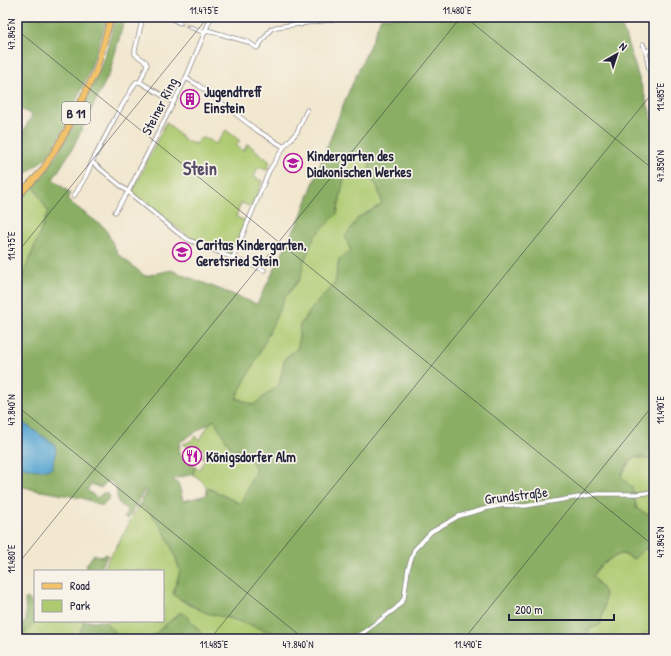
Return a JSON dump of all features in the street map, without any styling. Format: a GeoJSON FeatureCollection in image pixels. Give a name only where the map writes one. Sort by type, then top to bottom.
{"type":"FeatureCollection","features":[{"type":"Feature","properties":{"kind":"main road","name":"B 11"},"geometry":{"type":"LineString","coordinates":[[17,197],[42,171],[66,132],[96,70],[111,17]]}},
{"type":"Feature","properties":{"kind":"street"},"geometry":{"type":"LineString","coordinates":[[74,196],[87,174],[116,116],[136,82],[140,82],[147,65],[146,62],[135,54],[144,17]]}},
{"type":"Feature","properties":{"kind":"street"},"geometry":{"type":"LineString","coordinates":[[168,17],[180,22]]}},
{"type":"Feature","properties":{"kind":"street","name":"Steiner Ring"},"geometry":{"type":"LineString","coordinates":[[115,212],[128,192],[186,78],[211,17]]}},
{"type":"Feature","properties":{"kind":"street"},"geometry":{"type":"LineString","coordinates":[[301,17],[301,25]]}},
{"type":"Feature","properties":{"kind":"street"},"geometry":{"type":"LineString","coordinates":[[190,27],[248,42],[257,48],[271,28],[301,25],[341,18],[376,17]]}},
{"type":"Feature","properties":{"kind":"street"},"geometry":{"type":"LineString","coordinates":[[652,21],[654,26]]}},
{"type":"Feature","properties":{"kind":"street"},"geometry":{"type":"LineString","coordinates":[[643,44],[649,70]]}},
{"type":"Feature","properties":{"kind":"street"},"geometry":{"type":"LineString","coordinates":[[646,52],[654,47]]}},
{"type":"Feature","properties":{"kind":"street"},"geometry":{"type":"LineString","coordinates":[[186,78],[258,131],[284,146]]}},
{"type":"Feature","properties":{"kind":"street"},"geometry":{"type":"LineString","coordinates":[[140,82],[173,102]]}},
{"type":"Feature","properties":{"kind":"street"},"geometry":{"type":"LineString","coordinates":[[234,258],[269,171],[284,146],[297,132],[307,110]]}},
{"type":"Feature","properties":{"kind":"street"},"geometry":{"type":"LineString","coordinates":[[92,162],[188,240],[264,270]]}},
{"type":"Feature","properties":{"kind":"street","name":"Grundstraße"},"geometry":{"type":"LineString","coordinates":[[351,639],[364,632],[400,604],[404,598],[408,569],[414,550],[431,532],[460,516],[504,505],[525,506],[597,494],[637,494],[654,492]]}},
{"type":"Feature","properties":{"kind":"green space"},"geometry":{"type":"Polygon","coordinates":[[[17,17],[108,17],[88,76],[74,105],[74,113],[48,156],[26,174],[17,171],[17,144],[32,115],[17,107],[17,17]]]}},
{"type":"Feature","properties":{"kind":"green space"},"geometry":{"type":"Polygon","coordinates":[[[115,17],[125,17],[110,72],[71,151],[53,179],[70,193],[67,200],[105,228],[118,254],[145,276],[171,270],[257,304],[300,218],[345,100],[381,17],[619,17],[654,124],[654,461],[638,457],[633,458],[626,466],[621,476],[632,488],[636,508],[654,518],[654,541],[650,548],[644,549],[634,559],[621,554],[605,562],[595,572],[593,576],[605,593],[604,609],[600,625],[589,629],[587,639],[290,639],[232,619],[206,613],[173,595],[180,571],[170,544],[160,524],[147,510],[139,506],[146,491],[145,489],[128,519],[124,517],[127,510],[118,502],[116,487],[109,481],[101,488],[91,484],[87,490],[97,498],[103,493],[108,493],[110,498],[103,506],[82,498],[35,490],[17,485],[17,465],[28,468],[54,444],[17,419],[17,357],[21,338],[17,332],[17,291],[48,212],[34,186],[56,156],[81,112],[93,86],[112,31],[115,17]],[[349,152],[337,214],[315,236],[304,261],[300,279],[285,297],[259,354],[236,398],[253,405],[279,385],[285,358],[298,348],[300,325],[313,307],[335,283],[339,259],[351,251],[345,237],[358,218],[382,204],[378,188],[370,176],[369,157],[349,152]],[[214,420],[180,442],[179,455],[194,463],[192,465],[195,467],[193,474],[173,479],[179,485],[183,501],[207,495],[206,487],[241,504],[256,469],[245,450],[232,450],[214,420]]]}},
{"type":"Feature","properties":{"kind":"green space"},"geometry":{"type":"Polygon","coordinates":[[[166,122],[186,141],[195,144],[201,138],[205,138],[216,144],[226,130],[240,141],[236,145],[243,151],[248,144],[270,162],[267,170],[258,167],[254,177],[262,181],[252,207],[241,203],[236,217],[246,221],[231,254],[191,238],[136,197],[133,191],[166,122]]]}},
{"type":"Feature","properties":{"kind":"green space"},"geometry":{"type":"Polygon","coordinates":[[[349,152],[370,157],[370,176],[378,188],[382,204],[358,218],[351,251],[339,259],[335,283],[313,307],[300,325],[298,348],[285,358],[279,385],[253,405],[236,397],[259,354],[285,297],[300,279],[304,261],[315,236],[337,214],[349,152]]]}},
{"type":"Feature","properties":{"kind":"green space"},"geometry":{"type":"Polygon","coordinates":[[[34,186],[48,212],[17,291],[17,202],[29,189],[34,186]]]}},
{"type":"Feature","properties":{"kind":"green space"},"geometry":{"type":"Polygon","coordinates":[[[215,420],[232,450],[245,450],[256,469],[241,504],[206,487],[202,481],[193,474],[195,467],[200,469],[205,459],[202,457],[205,451],[197,446],[194,451],[183,444],[191,441],[195,436],[200,440],[209,424],[215,420]]]}},
{"type":"Feature","properties":{"kind":"green space"},"geometry":{"type":"Polygon","coordinates":[[[635,457],[654,461],[654,490],[634,494],[621,476],[629,463],[635,457]]]}},
{"type":"Feature","properties":{"kind":"green space"},"geometry":{"type":"Polygon","coordinates":[[[654,493],[654,518],[637,509],[634,497],[654,493]]]}},
{"type":"Feature","properties":{"kind":"green space"},"geometry":{"type":"Polygon","coordinates":[[[139,506],[147,510],[160,524],[170,544],[180,571],[173,593],[179,598],[200,610],[290,639],[206,639],[185,614],[179,613],[149,639],[122,639],[105,622],[164,622],[164,570],[102,570],[139,506]]]}},
{"type":"Feature","properties":{"kind":"green space"},"geometry":{"type":"Polygon","coordinates":[[[654,541],[654,630],[644,635],[644,639],[587,639],[589,629],[600,625],[604,609],[602,588],[593,576],[595,572],[605,562],[621,554],[632,559],[644,549],[650,548],[654,541]]]}},
{"type":"Feature","properties":{"kind":"green space"},"geometry":{"type":"Polygon","coordinates":[[[94,554],[102,557],[106,554],[108,555],[100,570],[86,570],[86,565],[94,554]]]}},
{"type":"Feature","properties":{"kind":"green space"},"geometry":{"type":"Polygon","coordinates":[[[28,598],[34,606],[34,622],[36,622],[21,637],[17,629],[26,621],[25,599],[28,598]]]}},
{"type":"Feature","properties":{"kind":"green space"},"geometry":{"type":"Polygon","coordinates":[[[180,613],[185,614],[206,639],[149,639],[180,613]]]}},
{"type":"Feature","properties":{"kind":"green space"},"geometry":{"type":"Polygon","coordinates":[[[36,622],[84,622],[78,635],[82,638],[22,639],[21,637],[36,622]]]}},
{"type":"Feature","properties":{"kind":"green space"},"geometry":{"type":"Polygon","coordinates":[[[85,622],[105,622],[122,639],[82,639],[78,636],[85,622]]]}},
{"type":"Feature","properties":{"kind":"water"},"geometry":{"type":"Polygon","coordinates":[[[17,419],[54,444],[56,450],[52,468],[40,470],[17,465],[17,419]]]}},
{"type":"Feature","properties":{"kind":"tunnel"},"geometry":{"type":"LineString","coordinates":[[180,23],[190,27]]}},
{"type":"Feature","properties":{"kind":"place","name":"Jugendtreff Einstein"},"geometry":{"type":"Point","coordinates":[190,99]}},
{"type":"Feature","properties":{"kind":"place","name":"Kindergarten des Diakonischen Werkes"},"geometry":{"type":"Point","coordinates":[293,163]}},
{"type":"Feature","properties":{"kind":"place","name":"Caritas Kindergarten, Geretsried Stein"},"geometry":{"type":"Point","coordinates":[182,252]}},
{"type":"Feature","properties":{"kind":"place","name":"Königsdorfer Alm"},"geometry":{"type":"Point","coordinates":[192,456]}},
{"type":"Feature","properties":{"kind":"district","name":"Stein"},"geometry":{"type":"Point","coordinates":[200,168]}}]}
